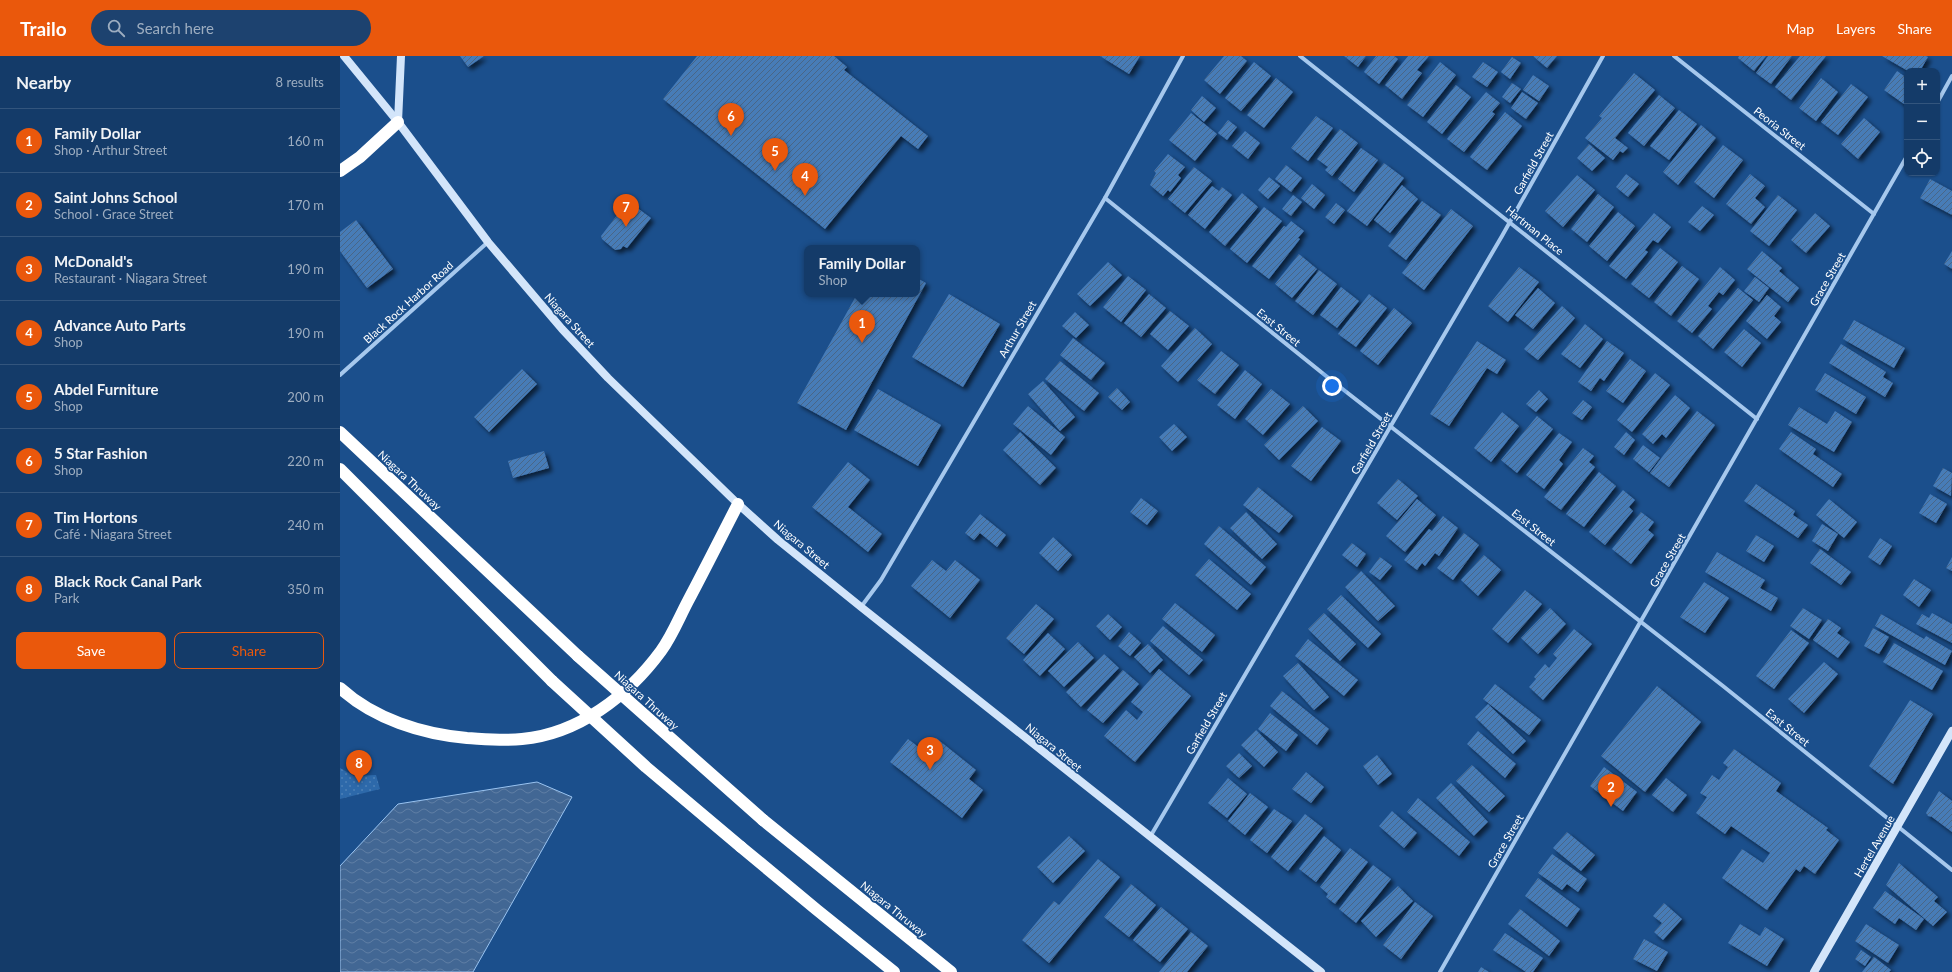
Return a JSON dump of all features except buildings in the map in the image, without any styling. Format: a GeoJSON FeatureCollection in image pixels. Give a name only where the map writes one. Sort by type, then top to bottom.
{"type":"FeatureCollection","features":[{"type":"Feature","properties":{"kind":"highway"},"geometry":{"type":"LineString","coordinates":[[340,171],[360,157],[398,122]]}},
{"type":"Feature","properties":{"kind":"highway","name":"Niagara Thruway"},"geometry":{"type":"LineString","coordinates":[[340,432],[578,656],[763,820],[951,972]]}},
{"type":"Feature","properties":{"kind":"highway"},"geometry":{"type":"LineString","coordinates":[[340,469],[552,681],[646,767],[817,910],[894,972]]}},
{"type":"Feature","properties":{"kind":"highway"},"geometry":{"type":"LineString","coordinates":[[340,688],[363,706],[384,716],[429,732],[454,737],[498,740],[522,739],[560,731],[580,722],[622,694],[643,673],[661,651],[738,504]]}},
{"type":"Feature","properties":{"kind":"main road","name":"Niagara Street"},"geometry":{"type":"LineString","coordinates":[[344,56],[398,122],[488,242],[562,330],[603,373],[738,504],[778,540],[861,607],[1321,972]]}},
{"type":"Feature","properties":{"kind":"main road"},"geometry":{"type":"LineString","coordinates":[[398,122],[401,56]]}},
{"type":"Feature","properties":{"kind":"main road","name":"Hertel Avenue"},"geometry":{"type":"LineString","coordinates":[[1814,972],[1952,731]]}},
{"type":"Feature","properties":{"kind":"street","name":"Arthur Street"},"geometry":{"type":"LineString","coordinates":[[861,607],[881,580],[1105,198],[1183,56]]}},
{"type":"Feature","properties":{"kind":"street","name":"Hartman Place"},"geometry":{"type":"LineString","coordinates":[[1300,56],[1757,419]]}},
{"type":"Feature","properties":{"kind":"street","name":"Garfield Street"},"geometry":{"type":"LineString","coordinates":[[1149,837],[1391,427],[1510,222],[1603,56]]}},
{"type":"Feature","properties":{"kind":"street","name":"Peoria Street"},"geometry":{"type":"LineString","coordinates":[[1674,56],[1874,214]]}},
{"type":"Feature","properties":{"kind":"street"},"geometry":{"type":"LineString","coordinates":[[1940,98],[1952,76]]}},
{"type":"Feature","properties":{"kind":"street","name":"Grace Street"},"geometry":{"type":"LineString","coordinates":[[1440,972],[1904,161]]}},
{"type":"Feature","properties":{"kind":"street","name":"East Street"},"geometry":{"type":"LineString","coordinates":[[1105,198],[1391,427],[1729,691],[1952,870]]}},
{"type":"Feature","properties":{"kind":"street","name":"Black Rock Harbor Road"},"geometry":{"type":"LineString","coordinates":[[340,375],[488,242]]}},
{"type":"Feature","properties":{"kind":"shaded area"},"geometry":{"type":"Polygon","coordinates":[[[340,768],[354,776],[376,775],[380,789],[340,799],[340,768]]]}},
{"type":"Feature","properties":{"kind":"water"},"geometry":{"type":"Polygon","coordinates":[[[537,782],[572,797],[473,972],[340,972],[340,866],[398,804],[537,782]]]}},
{"type":"Feature","properties":{"kind":"place","name":"5 Star Fashion"},"geometry":{"type":"Point","coordinates":[731,136]}},
{"type":"Feature","properties":{"kind":"place","name":"Abdel Furniture"},"geometry":{"type":"Point","coordinates":[775,171]}},
{"type":"Feature","properties":{"kind":"place","name":"Advance Auto Parts"},"geometry":{"type":"Point","coordinates":[805,196]}},
{"type":"Feature","properties":{"kind":"place","name":"Tim Hortons"},"geometry":{"type":"Point","coordinates":[626,227]}},
{"type":"Feature","properties":{"kind":"place","name":"Family Dollar"},"geometry":{"type":"Point","coordinates":[862,343]}},
{"type":"Feature","properties":{"kind":"place","name":"McDonald's"},"geometry":{"type":"Point","coordinates":[930,770]}},
{"type":"Feature","properties":{"kind":"place","name":"Black Rock Canal Park"},"geometry":{"type":"Point","coordinates":[359,783]}},
{"type":"Feature","properties":{"kind":"place","name":"Saint Johns School"},"geometry":{"type":"Point","coordinates":[1611,807]}}]}
